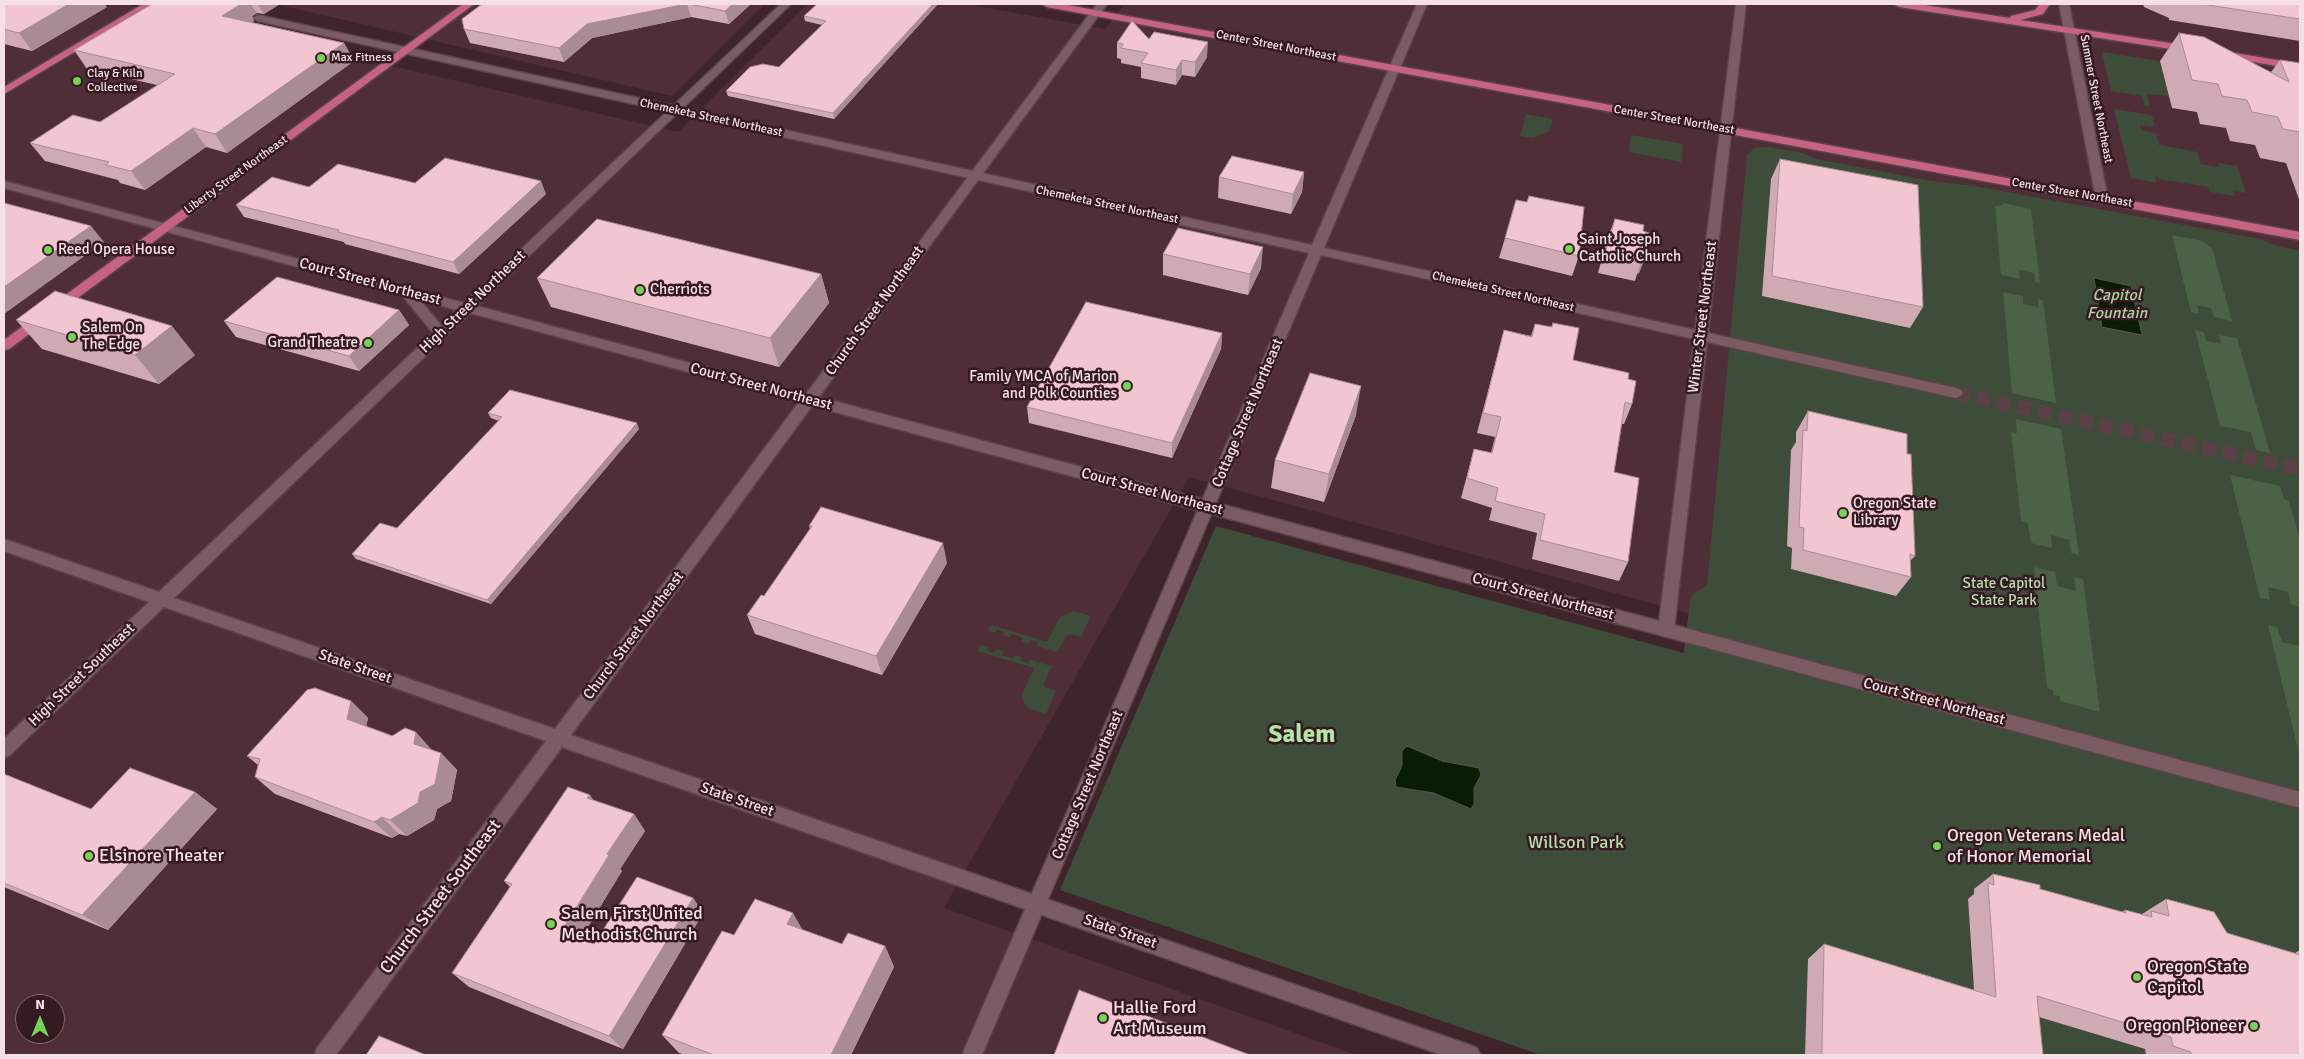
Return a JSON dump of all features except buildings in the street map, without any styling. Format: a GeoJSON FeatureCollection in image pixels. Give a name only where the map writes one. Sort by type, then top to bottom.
{"type":"FeatureCollection","features":[{"type":"Feature","properties":{"kind":"main road"},"geometry":{"type":"LineString","coordinates":[[4,91],[150,4]]}},
{"type":"Feature","properties":{"kind":"main road","name":"Liberty Street Northeast"},"geometry":{"type":"LineString","coordinates":[[4,346],[468,4]]}},
{"type":"Feature","properties":{"kind":"main road","name":"High Street Northeast"},"geometry":{"type":"LineString","coordinates":[[161,600],[786,4]]}},
{"type":"Feature","properties":{"kind":"main road","name":"Center Street Northeast"},"geometry":{"type":"LineString","coordinates":[[1047,4],[1099,8],[1394,68],[2300,236]]}},
{"type":"Feature","properties":{"kind":"main road","name":"Cottage Street Northeast"},"geometry":{"type":"LineString","coordinates":[[972,1055],[1422,4]]}},
{"type":"Feature","properties":{"kind":"main road","name":"Winter Street Northeast"},"geometry":{"type":"LineString","coordinates":[[1666,630],[1741,4]]}},
{"type":"Feature","properties":{"kind":"main road"},"geometry":{"type":"LineString","coordinates":[[1899,4],[2069,29],[2300,67]]}},
{"type":"Feature","properties":{"kind":"main road"},"geometry":{"type":"LineString","coordinates":[[2004,20],[2039,12],[2045,4]]}},
{"type":"Feature","properties":{"kind":"main road","name":"Summer Street Northeast"},"geometry":{"type":"LineString","coordinates":[[2064,4],[2102,199]]}},
{"type":"Feature","properties":{"kind":"main road","name":"Church Street Northeast"},"geometry":{"type":"LineString","coordinates":[[558,738],[1099,8]]}},
{"type":"Feature","properties":{"kind":"main road","name":"Chemeketa Street Northeast"},"geometry":{"type":"LineString","coordinates":[[258,18],[1316,250],[1956,393]]}},
{"type":"Feature","properties":{"kind":"main road","name":"Court Street Northeast"},"geometry":{"type":"LineString","coordinates":[[4,184],[2300,800]]}},
{"type":"Feature","properties":{"kind":"main road"},"geometry":{"type":"LineString","coordinates":[[406,292],[440,333]]}},
{"type":"Feature","properties":{"kind":"main road","name":"State Street"},"geometry":{"type":"LineString","coordinates":[[4,545],[1470,1055]]}},
{"type":"Feature","properties":{"kind":"main road","name":"High Street Southeast"},"geometry":{"type":"LineString","coordinates":[[4,750],[161,600]]}},
{"type":"Feature","properties":{"kind":"main road","name":"Church Street Southeast"},"geometry":{"type":"LineString","coordinates":[[324,1055],[558,738]]}},
{"type":"Feature","properties":{"kind":"shaded area"},"geometry":{"type":"Polygon","coordinates":[[[4,4],[123,4],[678,132],[807,4],[966,4],[1105,29],[1124,5],[1122,4],[2300,4],[2300,439],[2241,236],[1960,184],[2017,703],[1189,477],[944,908],[1357,1055],[4,1055],[4,4]]]}},
{"type":"Feature","properties":{"kind":"shaded area"},"geometry":{"type":"Polygon","coordinates":[[[275,4],[764,4],[672,96],[275,4]]]}},
{"type":"Feature","properties":{"kind":"shaded area"},"geometry":{"type":"Polygon","coordinates":[[[2004,203],[2031,209],[2040,283],[2035,282],[2034,273],[2019,270],[2020,279],[2001,275],[1995,206],[2003,205],[2004,203]]]}},
{"type":"Feature","properties":{"kind":"shaded area"},"geometry":{"type":"Polygon","coordinates":[[[2172,235],[2202,241],[2212,248],[2232,321],[2214,317],[2211,308],[2197,305],[2199,314],[2191,312],[2172,235]]]}},
{"type":"Feature","properties":{"kind":"shaded area"},"geometry":{"type":"Polygon","coordinates":[[[2003,292],[2023,296],[2023,304],[2038,307],[2038,299],[2043,300],[2056,403],[2012,393],[2003,292]]]}},
{"type":"Feature","properties":{"kind":"shaded area"},"geometry":{"type":"Polygon","coordinates":[[[2195,330],[2204,332],[2206,341],[2221,344],[2219,335],[2237,338],[2270,453],[2256,450],[2251,432],[2220,426],[2195,330]]]}},
{"type":"Feature","properties":{"kind":"shaded area"},"geometry":{"type":"Polygon","coordinates":[[[2016,419],[2061,429],[2079,555],[2071,553],[2069,540],[2051,535],[2052,548],[2031,543],[2028,523],[2021,521],[2011,432],[2017,433],[2016,419]]]}},
{"type":"Feature","properties":{"kind":"shaded area"},"geometry":{"type":"Polygon","coordinates":[[[2230,475],[2280,486],[2284,499],[2289,501],[2300,540],[2300,607],[2291,604],[2288,592],[2268,587],[2270,600],[2260,598],[2230,475]]]}},
{"type":"Feature","properties":{"kind":"shaded area"},"geometry":{"type":"Polygon","coordinates":[[[2034,567],[2055,572],[2057,586],[2076,591],[2074,577],[2083,579],[2100,712],[2060,701],[2060,696],[2053,695],[2053,690],[2047,688],[2034,567]]]}},
{"type":"Feature","properties":{"kind":"shaded area"},"geometry":{"type":"Polygon","coordinates":[[[2268,625],[2277,627],[2282,642],[2300,646],[2300,758],[2268,625]]]}},
{"type":"Feature","properties":{"kind":"green space"},"geometry":{"type":"Polygon","coordinates":[[[2102,52],[2159,61],[2169,96],[2147,94],[2150,106],[2144,105],[2142,96],[2111,91],[2102,52]]]}},
{"type":"Feature","properties":{"kind":"green space"},"geometry":{"type":"Polygon","coordinates":[[[2114,109],[2152,115],[2155,127],[2140,125],[2141,130],[2156,133],[2159,145],[2197,152],[2201,164],[2219,167],[2218,163],[2237,166],[2246,193],[2234,191],[2235,196],[2210,192],[2208,187],[2159,179],[2155,175],[2157,183],[2131,178],[2114,109]]]}},
{"type":"Feature","properties":{"kind":"green space"},"geometry":{"type":"Polygon","coordinates":[[[1526,114],[1553,119],[1550,131],[1532,138],[1520,136],[1526,114]]]}},
{"type":"Feature","properties":{"kind":"green space"},"geometry":{"type":"Polygon","coordinates":[[[1631,135],[1683,144],[1681,162],[1629,152],[1631,135]]]}},
{"type":"Feature","properties":{"kind":"green space","name":"State Capitol State Park"},"geometry":{"type":"Polygon","coordinates":[[[1769,147],[1802,153],[1817,159],[1932,181],[1975,186],[2260,239],[2274,245],[2300,251],[2300,962],[2144,931],[1974,889],[1974,901],[1968,899],[1973,982],[1979,984],[1972,1055],[1541,1055],[1060,890],[1216,526],[1684,653],[1690,600],[1694,593],[1707,586],[1747,155],[1754,148],[1769,147]]]}},
{"type":"Feature","properties":{"kind":"green space"},"geometry":{"type":"Polygon","coordinates":[[[1074,611],[1091,616],[1081,637],[1071,634],[1066,636],[1058,652],[1036,646],[1038,642],[1031,640],[1029,644],[1021,642],[1023,638],[1012,634],[1009,637],[1003,635],[1004,632],[997,629],[995,633],[988,631],[991,625],[1047,642],[1060,617],[1074,611]]]}},
{"type":"Feature","properties":{"kind":"green space"},"geometry":{"type":"Polygon","coordinates":[[[981,645],[988,647],[987,651],[994,653],[996,649],[1003,651],[1002,655],[1013,659],[1016,655],[1022,657],[1021,661],[1028,663],[1030,660],[1052,666],[1044,683],[1045,687],[1056,691],[1046,714],[1027,708],[1021,696],[1034,668],[977,651],[981,645]]]}},
{"type":"Feature","properties":{"kind":"green space"},"geometry":{"type":"Polygon","coordinates":[[[2015,1009],[2145,1049],[2146,1055],[2019,1055],[2015,1009]]]}},
{"type":"Feature","properties":{"kind":"water","name":"Capitol Fountain"},"geometry":{"type":"Polygon","coordinates":[[[2094,278],[2131,286],[2142,335],[2102,327],[2094,278]]]}},
{"type":"Feature","properties":{"kind":"water"},"geometry":{"type":"Polygon","coordinates":[[[1407,746],[1442,761],[1479,768],[1481,775],[1474,788],[1474,804],[1471,809],[1434,793],[1396,787],[1395,780],[1402,766],[1402,751],[1407,746]]]}},
{"type":"Feature","properties":{"kind":"tunnel"},"geometry":{"type":"LineString","coordinates":[[1956,393],[2300,469]]}},
{"type":"Feature","properties":{"kind":"place","name":"Max Fitness"},"geometry":{"type":"Point","coordinates":[321,58]}},
{"type":"Feature","properties":{"kind":"place","name":"Clay & Kiln Collective"},"geometry":{"type":"Point","coordinates":[77,81]}},
{"type":"Feature","properties":{"kind":"place","name":"Saint Joseph Catholic Church"},"geometry":{"type":"Point","coordinates":[1569,249]}},
{"type":"Feature","properties":{"kind":"place","name":"Reed Opera House"},"geometry":{"type":"Point","coordinates":[48,250]}},
{"type":"Feature","properties":{"kind":"place","name":"Cherriots"},"geometry":{"type":"Point","coordinates":[640,290]}},
{"type":"Feature","properties":{"kind":"place","name":"Salem On The Edge"},"geometry":{"type":"Point","coordinates":[72,337]}},
{"type":"Feature","properties":{"kind":"place","name":"Grand Theatre"},"geometry":{"type":"Point","coordinates":[368,343]}},
{"type":"Feature","properties":{"kind":"place","name":"Family YMCA of Marion and Polk Counties"},"geometry":{"type":"Point","coordinates":[1127,386]}},
{"type":"Feature","properties":{"kind":"place","name":"Oregon State Library"},"geometry":{"type":"Point","coordinates":[1843,513]}},
{"type":"Feature","properties":{"kind":"place","name":"Oregon Veterans Medal of Honor Memorial"},"geometry":{"type":"Point","coordinates":[1937,846]}},
{"type":"Feature","properties":{"kind":"place","name":"Elsinore Theater"},"geometry":{"type":"Point","coordinates":[89,856]}},
{"type":"Feature","properties":{"kind":"place","name":"Salem First United Methodist Church"},"geometry":{"type":"Point","coordinates":[551,924]}},
{"type":"Feature","properties":{"kind":"place","name":"Oregon State Capitol"},"geometry":{"type":"Point","coordinates":[2137,977]}},
{"type":"Feature","properties":{"kind":"place","name":"Hallie Ford Art Museum"},"geometry":{"type":"Point","coordinates":[1103,1018]}},
{"type":"Feature","properties":{"kind":"place","name":"Oregon Pioneer"},"geometry":{"type":"Point","coordinates":[2254,1026]}},
{"type":"Feature","properties":{"kind":"district","name":"Salem"},"geometry":{"type":"Point","coordinates":[1302,735]}},
{"type":"Feature","properties":{"kind":"park label","name":"Willson Park"},"geometry":{"type":"Point","coordinates":[1576,843]}}]}
